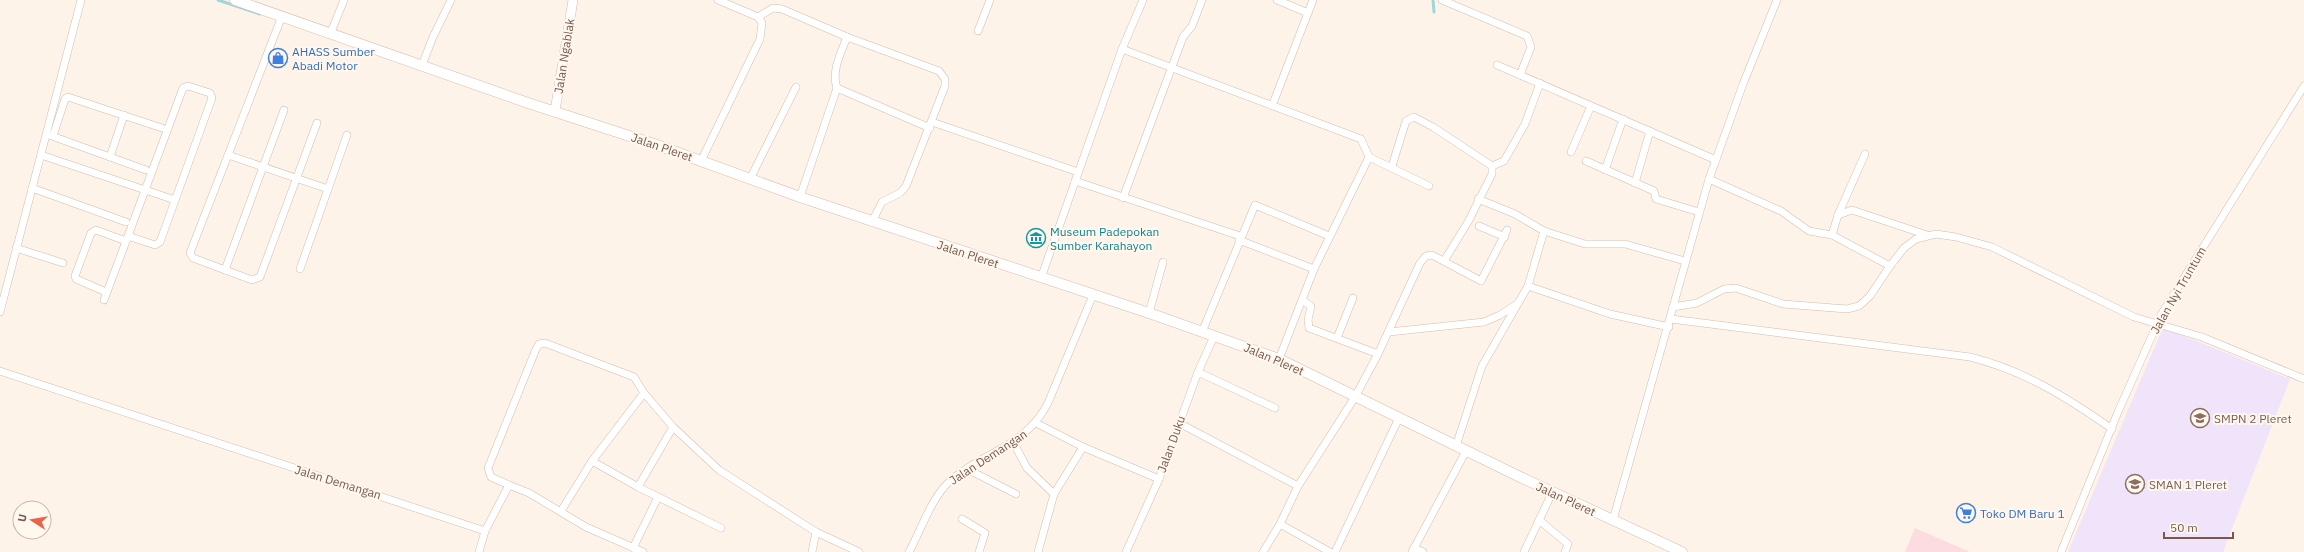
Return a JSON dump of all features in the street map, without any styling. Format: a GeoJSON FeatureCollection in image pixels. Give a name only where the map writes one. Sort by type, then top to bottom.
{"type":"FeatureCollection","features":[{"type":"Feature","properties":{"kind":"main road","name":"Jalan Pleret"},"geometry":{"type":"LineString","coordinates":[[241,1],[282,16],[333,27],[422,64],[701,160],[800,197],[1149,313],[1279,359],[1552,493],[1613,520],[1669,550],[1682,552]]}},
{"type":"Feature","properties":{"kind":"street"},"geometry":{"type":"LineString","coordinates":[[50,135],[81,0]]}},
{"type":"Feature","properties":{"kind":"street"},"geometry":{"type":"LineString","coordinates":[[333,27],[344,0]]}},
{"type":"Feature","properties":{"kind":"street"},"geometry":{"type":"LineString","coordinates":[[422,64],[450,0]]}},
{"type":"Feature","properties":{"kind":"street","name":"Jalan Ngablak"},"geometry":{"type":"LineString","coordinates":[[555,111],[573,0]]}},
{"type":"Feature","properties":{"kind":"street"},"geometry":{"type":"LineString","coordinates":[[701,160],[760,39],[762,23],[758,17],[718,0]]}},
{"type":"Feature","properties":{"kind":"street"},"geometry":{"type":"LineString","coordinates":[[978,31],[990,0]]}},
{"type":"Feature","properties":{"kind":"street"},"geometry":{"type":"LineString","coordinates":[[1041,278],[1122,49],[1143,0]]}},
{"type":"Feature","properties":{"kind":"street"},"geometry":{"type":"LineString","coordinates":[[1123,198],[1183,37],[1192,26],[1202,0]]}},
{"type":"Feature","properties":{"kind":"street"},"geometry":{"type":"LineString","coordinates":[[1277,0],[1308,13]]}},
{"type":"Feature","properties":{"kind":"street"},"geometry":{"type":"LineString","coordinates":[[1272,106],[1313,0]]}},
{"type":"Feature","properties":{"kind":"street"},"geometry":{"type":"LineString","coordinates":[[1442,0],[1527,36],[1530,47],[1520,74]]}},
{"type":"Feature","properties":{"kind":"street"},"geometry":{"type":"LineString","coordinates":[[1613,520],[1644,405],[1669,327],[1685,261],[1709,179],[1746,77],[1777,0]]}},
{"type":"Feature","properties":{"kind":"street"},"geometry":{"type":"LineString","coordinates":[[758,17],[773,8],[782,9],[847,38],[939,71],[943,75],[945,86],[906,186],[900,193],[882,202],[872,222]]}},
{"type":"Feature","properties":{"kind":"street"},"geometry":{"type":"LineString","coordinates":[[282,16],[190,253],[193,258],[252,280],[260,277],[317,123]]}},
{"type":"Feature","properties":{"kind":"street"},"geometry":{"type":"LineString","coordinates":[[800,197],[837,88],[834,80],[835,73],[847,38]]}},
{"type":"Feature","properties":{"kind":"street"},"geometry":{"type":"LineString","coordinates":[[1122,49],[1361,139],[1369,156],[1430,186]]}},
{"type":"Feature","properties":{"kind":"street"},"geometry":{"type":"LineString","coordinates":[[1497,65],[1716,160]]}},
{"type":"Feature","properties":{"kind":"street"},"geometry":{"type":"LineString","coordinates":[[1492,166],[1504,161],[1525,124],[1540,83]]}},
{"type":"Feature","properties":{"kind":"street"},"geometry":{"type":"LineString","coordinates":[[104,300],[106,292],[127,239],[183,88],[188,86],[210,93],[212,98],[158,245],[127,239],[96,230],[91,233],[75,276],[78,281],[106,292]]}},
{"type":"Feature","properties":{"kind":"street","name":"Jalan Nyi Truntum"},"geometry":{"type":"LineString","coordinates":[[2061,552],[2157,323],[2221,217],[2304,86]]}},
{"type":"Feature","properties":{"kind":"street"},"geometry":{"type":"LineString","coordinates":[[750,179],[796,87]]}},
{"type":"Feature","properties":{"kind":"street"},"geometry":{"type":"LineString","coordinates":[[837,88],[931,125],[1078,172]]}},
{"type":"Feature","properties":{"kind":"street"},"geometry":{"type":"LineString","coordinates":[[0,312],[41,155],[65,99],[68,97],[162,128]]}},
{"type":"Feature","properties":{"kind":"street"},"geometry":{"type":"LineString","coordinates":[[1571,152],[1591,106]]}},
{"type":"Feature","properties":{"kind":"street"},"geometry":{"type":"LineString","coordinates":[[225,270],[264,168],[284,110]]}},
{"type":"Feature","properties":{"kind":"street"},"geometry":{"type":"LineString","coordinates":[[110,157],[124,116]]}},
{"type":"Feature","properties":{"kind":"street"},"geometry":{"type":"LineString","coordinates":[[1392,166],[1406,121],[1414,118],[1433,127],[1492,166]]}},
{"type":"Feature","properties":{"kind":"street"},"geometry":{"type":"LineString","coordinates":[[1605,170],[1623,119]]}},
{"type":"Feature","properties":{"kind":"street"},"geometry":{"type":"LineString","coordinates":[[1636,183],[1650,131]]}},
{"type":"Feature","properties":{"kind":"street"},"geometry":{"type":"LineString","coordinates":[[50,135],[146,170]]}},
{"type":"Feature","properties":{"kind":"street"},"geometry":{"type":"LineString","coordinates":[[300,270],[347,135]]}},
{"type":"Feature","properties":{"kind":"street"},"geometry":{"type":"LineString","coordinates":[[1832,235],[1838,215],[1865,154]]}},
{"type":"Feature","properties":{"kind":"street"},"geometry":{"type":"LineString","coordinates":[[41,155],[175,200]]}},
{"type":"Feature","properties":{"kind":"street"},"geometry":{"type":"LineString","coordinates":[[228,155],[328,189]]}},
{"type":"Feature","properties":{"kind":"street"},"geometry":{"type":"LineString","coordinates":[[1279,359],[1314,269],[1369,156]]}},
{"type":"Feature","properties":{"kind":"street"},"geometry":{"type":"LineString","coordinates":[[1586,161],[1654,191],[1656,199],[1699,212]]}},
{"type":"Feature","properties":{"kind":"street"},"geometry":{"type":"LineString","coordinates":[[1444,261],[1468,222],[1478,199],[1492,174],[1492,166]]}},
{"type":"Feature","properties":{"kind":"street"},"geometry":{"type":"LineString","coordinates":[[1709,179],[1781,211],[1809,231],[1832,235],[1890,266]]}},
{"type":"Feature","properties":{"kind":"street"},"geometry":{"type":"LineString","coordinates":[[1075,181],[1239,238],[1314,269]]}},
{"type":"Feature","properties":{"kind":"street"},"geometry":{"type":"LineString","coordinates":[[32,188],[126,222]]}},
{"type":"Feature","properties":{"kind":"street"},"geometry":{"type":"LineString","coordinates":[[1478,199],[1515,214],[1544,231],[1585,244],[1625,244],[1685,261]]}},
{"type":"Feature","properties":{"kind":"street"},"geometry":{"type":"LineString","coordinates":[[1202,332],[1239,238],[1255,204],[1329,236]]}},
{"type":"Feature","properties":{"kind":"street"},"geometry":{"type":"LineString","coordinates":[[1838,215],[1852,210],[1927,235],[1944,235],[1992,247],[2134,317],[2202,337],[2304,379]]}},
{"type":"Feature","properties":{"kind":"street"},"geometry":{"type":"LineString","coordinates":[[1264,552],[1280,524],[1298,486],[1355,397],[1389,332],[1424,257],[1432,255],[1481,281],[1506,234],[1479,226]]}},
{"type":"Feature","properties":{"kind":"street"},"geometry":{"type":"LineString","coordinates":[[1456,446],[1479,373],[1520,303],[1528,286],[1544,231]]}},
{"type":"Feature","properties":{"kind":"street"},"geometry":{"type":"LineString","coordinates":[[1673,307],[1697,303],[1724,289],[1736,288],[1783,304],[1847,309],[1859,306],[1870,296],[1890,266],[1909,243],[1927,235]]}},
{"type":"Feature","properties":{"kind":"street"},"geometry":{"type":"LineString","coordinates":[[16,248],[63,263]]}},
{"type":"Feature","properties":{"kind":"street"},"geometry":{"type":"LineString","coordinates":[[1149,313],[1163,262]]}},
{"type":"Feature","properties":{"kind":"street"},"geometry":{"type":"LineString","coordinates":[[1528,286],[1610,314],[1669,327]]}},
{"type":"Feature","properties":{"kind":"street","name":"Jalan Demangan"},"geometry":{"type":"LineString","coordinates":[[910,552],[943,488],[967,469],[1013,442],[1036,423],[1048,403],[1093,295]]}},
{"type":"Feature","properties":{"kind":"street"},"geometry":{"type":"LineString","coordinates":[[1337,338],[1353,298]]}},
{"type":"Feature","properties":{"kind":"street"},"geometry":{"type":"LineString","coordinates":[[1302,300],[1311,306],[1308,320],[1309,328],[1378,354]]}},
{"type":"Feature","properties":{"kind":"street"},"geometry":{"type":"LineString","coordinates":[[1389,332],[1484,322],[1500,315],[1520,303]]}},
{"type":"Feature","properties":{"kind":"street"},"geometry":{"type":"LineString","coordinates":[[1670,319],[1970,357],[1986,361],[2046,385],[2112,428]]}},
{"type":"Feature","properties":{"kind":"street","name":"Jalan Duku"},"geometry":{"type":"LineString","coordinates":[[1126,552],[1159,479],[1198,372],[1214,336]]}},
{"type":"Feature","properties":{"kind":"street"},"geometry":{"type":"LineString","coordinates":[[642,552],[586,527],[529,492],[491,477],[488,468],[536,349],[540,344],[545,343],[631,375],[640,383],[644,393],[673,427],[698,453],[731,479],[816,532],[859,552]]}},
{"type":"Feature","properties":{"kind":"street","name":"Jalan Demangan"},"geometry":{"type":"LineString","coordinates":[[0,371],[485,531]]}},
{"type":"Feature","properties":{"kind":"street"},"geometry":{"type":"LineString","coordinates":[[1198,372],[1275,408]]}},
{"type":"Feature","properties":{"kind":"street"},"geometry":{"type":"LineString","coordinates":[[561,511],[592,461],[644,393]]}},
{"type":"Feature","properties":{"kind":"street"},"geometry":{"type":"LineString","coordinates":[[1335,552],[1400,418]]}},
{"type":"Feature","properties":{"kind":"street"},"geometry":{"type":"LineString","coordinates":[[1036,423],[1083,447],[1159,479]]}},
{"type":"Feature","properties":{"kind":"street"},"geometry":{"type":"LineString","coordinates":[[1179,423],[1298,486]]}},
{"type":"Feature","properties":{"kind":"street"},"geometry":{"type":"LineString","coordinates":[[638,487],[673,427]]}},
{"type":"Feature","properties":{"kind":"street"},"geometry":{"type":"LineString","coordinates":[[1013,442],[1027,468],[1054,494]]}},
{"type":"Feature","properties":{"kind":"street"},"geometry":{"type":"LineString","coordinates":[[1038,552],[1054,494],[1083,447]]}},
{"type":"Feature","properties":{"kind":"street"},"geometry":{"type":"LineString","coordinates":[[1423,552],[1413,550],[1466,451]]}},
{"type":"Feature","properties":{"kind":"street"},"geometry":{"type":"LineString","coordinates":[[592,461],[638,487],[722,528]]}},
{"type":"Feature","properties":{"kind":"street"},"geometry":{"type":"LineString","coordinates":[[967,469],[1016,494]]}},
{"type":"Feature","properties":{"kind":"street"},"geometry":{"type":"LineString","coordinates":[[479,552],[485,531],[509,485]]}},
{"type":"Feature","properties":{"kind":"street"},"geometry":{"type":"LineString","coordinates":[[1524,552],[1552,493]]}},
{"type":"Feature","properties":{"kind":"street"},"geometry":{"type":"LineString","coordinates":[[633,548],[658,497]]}},
{"type":"Feature","properties":{"kind":"street"},"geometry":{"type":"LineString","coordinates":[[962,519],[985,532],[979,552]]}},
{"type":"Feature","properties":{"kind":"street"},"geometry":{"type":"LineString","coordinates":[[1539,520],[1568,544],[1565,552]]}},
{"type":"Feature","properties":{"kind":"street"},"geometry":{"type":"LineString","coordinates":[[1280,524],[1330,552]]}},
{"type":"Feature","properties":{"kind":"street"},"geometry":{"type":"LineString","coordinates":[[812,552],[816,532]]}},
{"type":"Feature","properties":{"kind":"shaded area","name":"SMPN 2 Pleret"},"geometry":{"type":"Polygon","coordinates":[[[2165,328],[2290,379],[2223,552],[2068,552],[2161,332],[2165,328]]]}},
{"type":"Feature","properties":{"kind":"shaded area"},"geometry":{"type":"Polygon","coordinates":[[[1915,528],[1970,552],[1905,552],[1915,528]]]}},
{"type":"Feature","properties":{"kind":"waterway"},"geometry":{"type":"LineString","coordinates":[[218,0],[260,14]]}},
{"type":"Feature","properties":{"kind":"waterway"},"geometry":{"type":"LineString","coordinates":[[1433,0],[1434,12]]}},
{"type":"Feature","properties":{"kind":"place","name":"AHASS Sumber Abadi Motor"},"geometry":{"type":"Point","coordinates":[278,58]}},
{"type":"Feature","properties":{"kind":"place","name":"Museum Padepokan Sumber Karahayon"},"geometry":{"type":"Point","coordinates":[1036,238]}},
{"type":"Feature","properties":{"kind":"place","name":"SMPN 2 Pleret"},"geometry":{"type":"Point","coordinates":[2200,418]}},
{"type":"Feature","properties":{"kind":"place","name":"SMAN 1 Pleret"},"geometry":{"type":"Point","coordinates":[2135,484]}},
{"type":"Feature","properties":{"kind":"place","name":"Toko DM Baru 1"},"geometry":{"type":"Point","coordinates":[1966,513]}}]}
